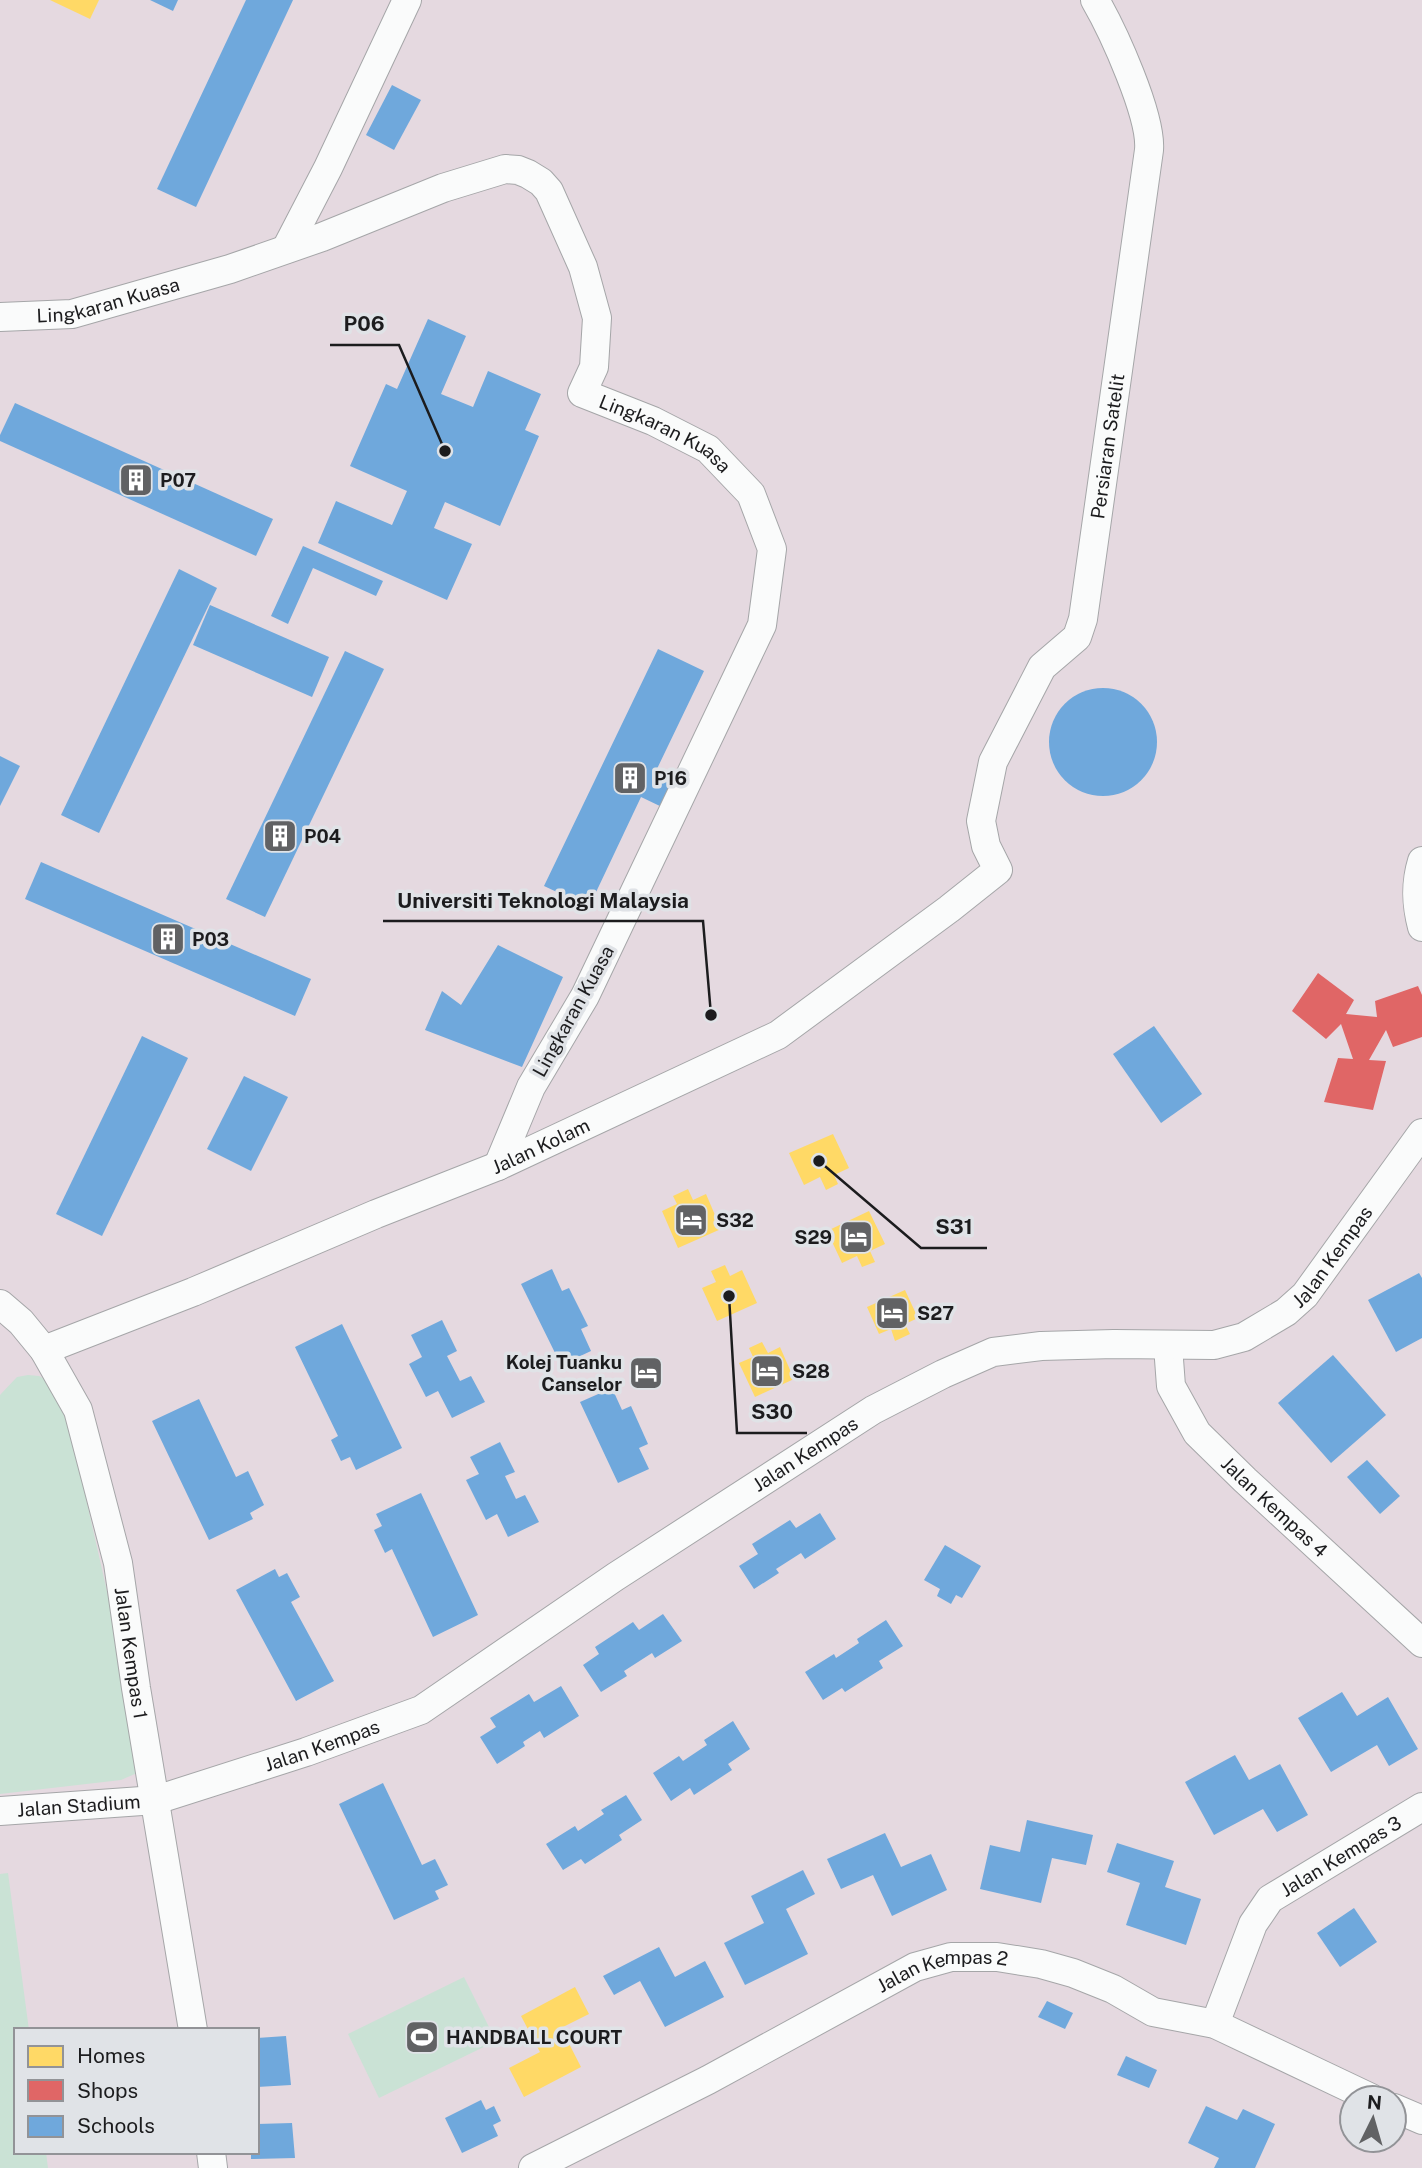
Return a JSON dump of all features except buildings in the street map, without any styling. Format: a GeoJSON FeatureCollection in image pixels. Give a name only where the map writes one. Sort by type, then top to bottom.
{"type":"FeatureCollection","features":[{"type":"Feature","properties":{"kind":"street"},"geometry":{"type":"LineString","coordinates":[[286,250],[407,0]]}},
{"type":"Feature","properties":{"kind":"street","name":"Persiaran Satelit"},"geometry":{"type":"LineString","coordinates":[[998,870],[986,846],[981,821],[993,762],[1042,667],[1077,636],[1083,618],[1149,150],[1149,133],[1142,109],[1116,42],[1095,0]]}},
{"type":"Feature","properties":{"kind":"street","name":"Lingkaran Kuasa"},"geometry":{"type":"LineString","coordinates":[[0,317],[72,314],[230,269],[322,237],[443,188],[505,169],[517,170],[535,178],[549,191],[583,267],[597,318],[594,367],[582,393],[653,421],[708,449],[751,494],[772,549],[762,625],[585,996],[531,1087],[498,1166]]}},
{"type":"Feature","properties":{"kind":"street"},"geometry":{"type":"LineString","coordinates":[[1422,861],[1417,879],[1417,904],[1422,927]]}},
{"type":"Feature","properties":{"kind":"street","name":"Jalan Kolam"},"geometry":{"type":"LineString","coordinates":[[44,1350],[193,1292],[376,1214],[498,1166],[778,1035],[998,870]]}},
{"type":"Feature","properties":{"kind":"street","name":"Jalan Kempas"},"geometry":{"type":"LineString","coordinates":[[156,1801],[306,1752],[421,1710],[712,1514],[873,1410],[993,1352],[1041,1346],[1214,1345],[1244,1337],[1286,1312],[1305,1295],[1422,1133]]}},
{"type":"Feature","properties":{"kind":"street","name":"Jalan Kempas 1"},"geometry":{"type":"LineString","coordinates":[[0,1304],[21,1322],[44,1350],[78,1410],[118,1563],[193,2028]]}},
{"type":"Feature","properties":{"kind":"street","name":"Jalan Kempas 4"},"geometry":{"type":"LineString","coordinates":[[1168,1346],[1171,1386],[1197,1433],[1422,1643]]}},
{"type":"Feature","properties":{"kind":"street","name":"Jalan Stadium"},"geometry":{"type":"LineString","coordinates":[[0,1811],[156,1801]]}},
{"type":"Feature","properties":{"kind":"street","name":"Jalan Kempas 3"},"geometry":{"type":"LineString","coordinates":[[1215,2024],[1253,1924],[1270,1899],[1422,1807]]}},
{"type":"Feature","properties":{"kind":"street","name":"Jalan Kempas 2"},"geometry":{"type":"LineString","coordinates":[[533,2168],[708,2080],[915,1967],[951,1957],[997,1957],[1041,1964],[1073,1973],[1113,1989],[1153,2012],[1215,2024],[1341,2084]]}},
{"type":"Feature","properties":{"kind":"shaded area"},"geometry":{"type":"Polygon","coordinates":[[[0,0],[1422,0],[1422,2168],[0,2168],[0,0]]]}},
{"type":"Feature","properties":{"kind":"green space"},"geometry":{"type":"Polygon","coordinates":[[[39,1376],[52,1383],[73,1428],[123,1662],[137,1773],[121,1780],[0,1794],[0,1395],[17,1377],[39,1376]]]}},
{"type":"Feature","properties":{"kind":"green space"},"geometry":{"type":"Polygon","coordinates":[[[8,1873],[29,2028],[14,2028],[14,2154],[46,2154],[48,2168],[0,2168],[0,1874],[8,1873]]]}},
{"type":"Feature","properties":{"kind":"green space","name":"HANDBALL COURT"},"geometry":{"type":"Polygon","coordinates":[[[464,1977],[496,2041],[379,2098],[348,2034],[464,1977]]]}},
{"type":"Feature","properties":{"kind":"place","name":"P06"},"geometry":{"type":"Point","coordinates":[445,451]}},
{"type":"Feature","properties":{"kind":"place","name":"P07"},"geometry":{"type":"Point","coordinates":[136,480]}},
{"type":"Feature","properties":{"kind":"place","name":"P16"},"geometry":{"type":"Point","coordinates":[630,778]}},
{"type":"Feature","properties":{"kind":"place","name":"P04"},"geometry":{"type":"Point","coordinates":[280,836]}},
{"type":"Feature","properties":{"kind":"place","name":"P03"},"geometry":{"type":"Point","coordinates":[168,939]}},
{"type":"Feature","properties":{"kind":"place","name":"Universiti Teknologi Malaysia"},"geometry":{"type":"Point","coordinates":[711,1015]}},
{"type":"Feature","properties":{"kind":"place","name":"S31"},"geometry":{"type":"Point","coordinates":[819,1161]}},
{"type":"Feature","properties":{"kind":"place","name":"S32"},"geometry":{"type":"Point","coordinates":[691,1220]}},
{"type":"Feature","properties":{"kind":"place","name":"S29"},"geometry":{"type":"Point","coordinates":[856,1237]}},
{"type":"Feature","properties":{"kind":"place","name":"S30"},"geometry":{"type":"Point","coordinates":[729,1296]}},
{"type":"Feature","properties":{"kind":"place","name":"S27"},"geometry":{"type":"Point","coordinates":[892,1313]}},
{"type":"Feature","properties":{"kind":"place","name":"S28"},"geometry":{"type":"Point","coordinates":[767,1371]}},
{"type":"Feature","properties":{"kind":"place","name":"Kolej Tuanku Canselor"},"geometry":{"type":"Point","coordinates":[646,1373]}},
{"type":"Feature","properties":{"kind":"place","name":"HANDBALL COURT"},"geometry":{"type":"Point","coordinates":[422,2037]}}]}
